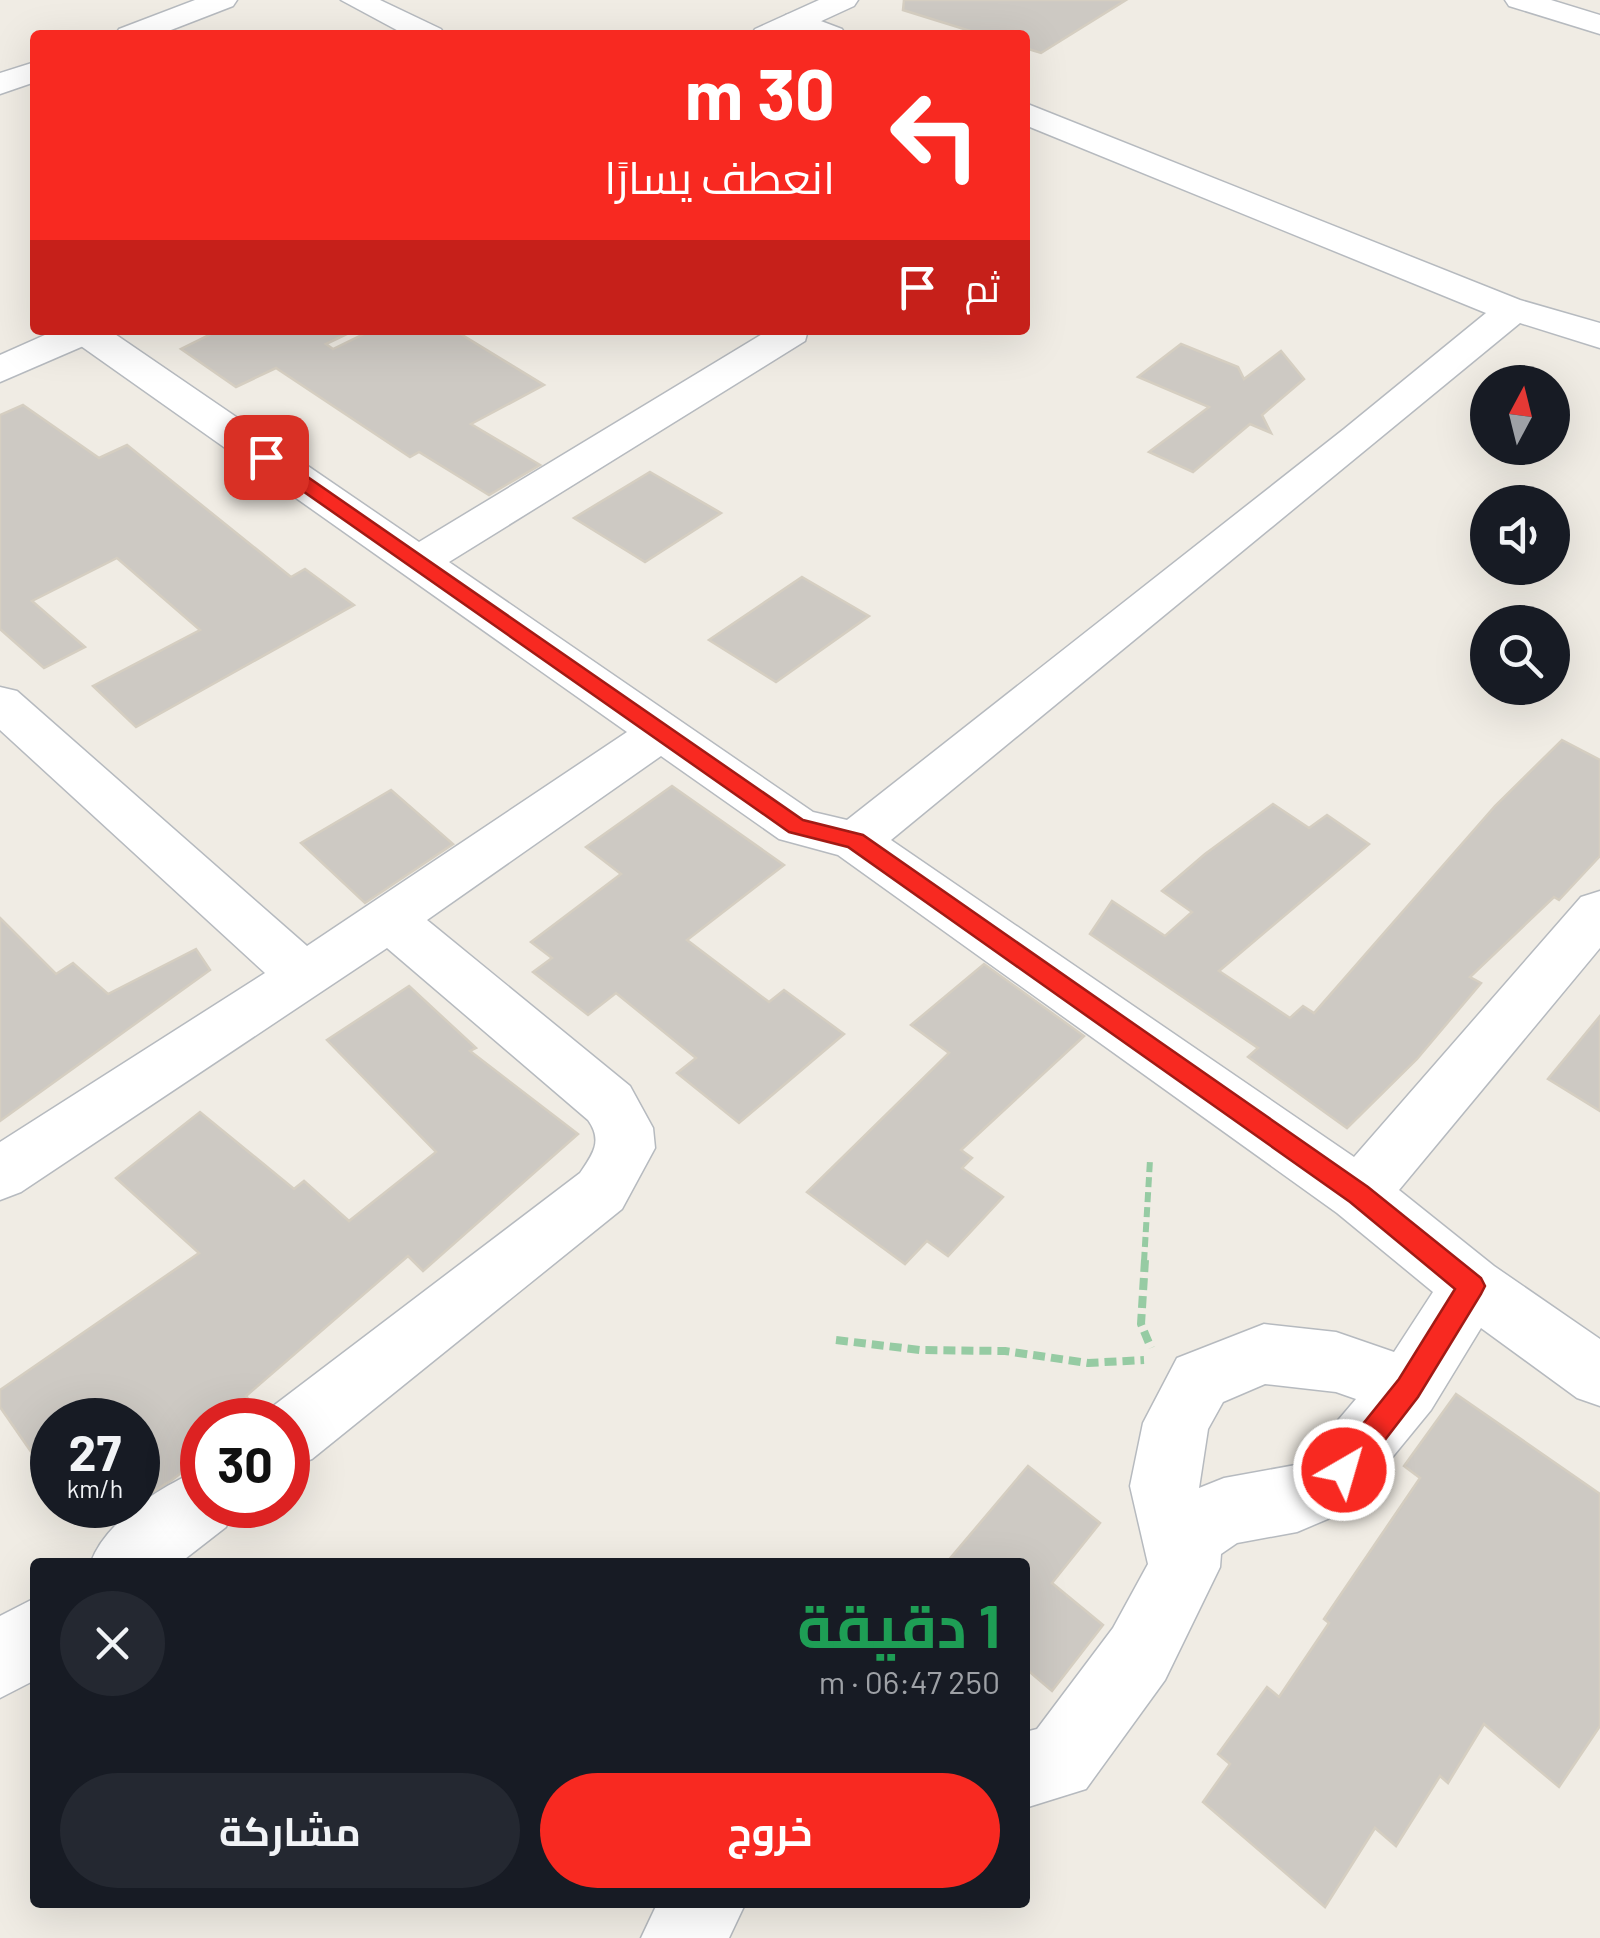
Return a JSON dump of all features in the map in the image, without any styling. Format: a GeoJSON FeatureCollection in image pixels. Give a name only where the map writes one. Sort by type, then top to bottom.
{"type":"FeatureCollection","features":[{"type":"Feature","properties":{"kind":"street"},"geometry":{"type":"LineString","coordinates":[[143,30],[222,0]]}},
{"type":"Feature","properties":{"kind":"street"},"geometry":{"type":"LineString","coordinates":[[356,0],[419,30]]}},
{"type":"Feature","properties":{"kind":"street"},"geometry":{"type":"LineString","coordinates":[[777,30],[844,0]]}},
{"type":"Feature","properties":{"kind":"street"},"geometry":{"type":"LineString","coordinates":[[1520,0],[1600,25]]}},
{"type":"Feature","properties":{"kind":"street"},"geometry":{"type":"LineString","coordinates":[[797,21],[819,30]]}},
{"type":"Feature","properties":{"kind":"street"},"geometry":{"type":"LineString","coordinates":[[0,84],[30,73]]}},
{"type":"Feature","properties":{"kind":"street"},"geometry":{"type":"LineString","coordinates":[[1030,115],[1512,310],[1539,314],[1600,336]]}},
{"type":"Feature","properties":{"kind":"street"},"geometry":{"type":"LineString","coordinates":[[855,841],[1360,438],[1512,310]]}},
{"type":"Feature","properties":{"kind":"street"},"geometry":{"type":"LineString","coordinates":[[0,370],[78,335]]}},
{"type":"Feature","properties":{"kind":"street"},"geometry":{"type":"LineString","coordinates":[[93,335],[797,826],[855,841],[1359,1194],[1472,1286],[1600,1376]]}},
{"type":"Feature","properties":{"kind":"street"},"geometry":{"type":"LineString","coordinates":[[418,562],[789,335]]}},
{"type":"Feature","properties":{"kind":"street"},"geometry":{"type":"LineString","coordinates":[[0,703],[304,976]]}},
{"type":"Feature","properties":{"kind":"street"},"geometry":{"type":"LineString","coordinates":[[0,1174],[304,976],[660,733]]}},
{"type":"Feature","properties":{"kind":"street"},"geometry":{"type":"LineString","coordinates":[[1359,1194],[1600,912]]}},
{"type":"Feature","properties":{"kind":"street"},"geometry":{"type":"LineString","coordinates":[[310,1419],[601,1192],[624,1160],[624,1121],[609,1103],[389,919]]}},
{"type":"Feature","properties":{"kind":"street"},"geometry":{"type":"LineString","coordinates":[[1030,1769],[1060,1762],[1153,1634],[1185,1567],[1191,1533],[1224,1512],[1297,1499],[1325,1487],[1408,1388],[1472,1286]]}},
{"type":"Feature","properties":{"kind":"street"},"geometry":{"type":"LineString","coordinates":[[1185,1567],[1164,1486],[1176,1422],[1200,1380],[1264,1354],[1336,1362],[1408,1388]]}},
{"type":"Feature","properties":{"kind":"street"},"geometry":{"type":"LineString","coordinates":[[131,1558],[180,1520]]}},
{"type":"Feature","properties":{"kind":"street"},"geometry":{"type":"LineString","coordinates":[[0,1661],[30,1638]]}},
{"type":"Feature","properties":{"kind":"street"},"geometry":{"type":"LineString","coordinates":[[681,1938],[704,1908]]}},
{"type":"Feature","properties":{"kind":"path"},"geometry":{"type":"LineString","coordinates":[[836,1340],[920,1350],[1005,1351],[1088,1363],[1155,1359],[1141,1324],[1150,1160]]}},
{"type":"Feature","properties":{"kind":"building"},"geometry":{"type":"Polygon","coordinates":[[[904,0],[1126,0],[1041,53],[1030,50],[1030,30],[967,30],[903,10],[904,0]]]}},
{"type":"Feature","properties":{"kind":"building"},"geometry":{"type":"Polygon","coordinates":[[[209,335],[345,335],[326,344],[333,349],[362,335],[462,335],[544,385],[471,424],[540,465],[489,495],[419,452],[410,457],[276,368],[236,387],[181,349],[209,335]]]}},
{"type":"Feature","properties":{"kind":"building"},"geometry":{"type":"Polygon","coordinates":[[[1181,344],[1238,367],[1244,379],[1281,351],[1304,379],[1262,415],[1271,433],[1250,424],[1193,472],[1149,452],[1209,407],[1138,377],[1181,344]]]}},
{"type":"Feature","properties":{"kind":"building"},"geometry":{"type":"Polygon","coordinates":[[[23,405],[99,458],[127,445],[291,577],[305,569],[354,605],[136,727],[93,686],[200,630],[117,558],[32,601],[85,647],[44,668],[0,629],[0,415],[23,405]]]}},
{"type":"Feature","properties":{"kind":"building"},"geometry":{"type":"Polygon","coordinates":[[[650,472],[721,513],[645,562],[574,518],[650,472]]]}},
{"type":"Feature","properties":{"kind":"building"},"geometry":{"type":"Polygon","coordinates":[[[802,577],[869,616],[776,682],[709,640],[802,577]]]}},
{"type":"Feature","properties":{"kind":"building"},"geometry":{"type":"Polygon","coordinates":[[[1562,740],[1600,760],[1600,856],[1559,900],[1554,897],[1470,977],[1481,983],[1417,1059],[1347,1128],[1248,1057],[1258,1048],[1090,934],[1112,901],[1165,936],[1192,912],[1162,891],[1205,854],[1273,804],[1309,828],[1327,815],[1369,844],[1219,971],[1290,1018],[1303,1006],[1314,1013],[1495,806],[1562,740]]]}},
{"type":"Feature","properties":{"kind":"building"},"geometry":{"type":"Polygon","coordinates":[[[672,786],[784,865],[687,940],[769,1002],[784,990],[844,1034],[739,1123],[677,1073],[696,1058],[616,993],[588,1015],[533,972],[552,958],[531,942],[621,874],[586,847],[672,786]]]}},
{"type":"Feature","properties":{"kind":"building"},"geometry":{"type":"Polygon","coordinates":[[[391,790],[453,844],[365,903],[301,843],[391,790]]]}},
{"type":"Feature","properties":{"kind":"building"},"geometry":{"type":"Polygon","coordinates":[[[0,918],[56,974],[73,963],[108,994],[196,949],[210,970],[0,1121],[0,918]]]}},
{"type":"Feature","properties":{"kind":"building"},"geometry":{"type":"Polygon","coordinates":[[[984,964],[1084,1036],[961,1150],[972,1158],[962,1168],[1003,1197],[948,1256],[927,1241],[905,1264],[807,1192],[949,1053],[911,1025],[984,964]]]}},
{"type":"Feature","properties":{"kind":"building"},"geometry":{"type":"Polygon","coordinates":[[[409,986],[476,1048],[470,1051],[578,1134],[423,1271],[408,1256],[248,1398],[180,1398],[180,1474],[160,1487],[160,1398],[30,1398],[30,1450],[0,1407],[0,1390],[199,1253],[116,1178],[200,1112],[294,1189],[304,1181],[349,1221],[436,1152],[327,1040],[409,986]]]}},
{"type":"Feature","properties":{"kind":"building"},"geometry":{"type":"Polygon","coordinates":[[[1600,1016],[1600,1111],[1548,1079],[1600,1016]]]}},
{"type":"Feature","properties":{"kind":"building"},"geometry":{"type":"Polygon","coordinates":[[[1456,1394],[1600,1494],[1600,1726],[1559,1787],[1484,1724],[1448,1783],[1440,1776],[1396,1846],[1375,1828],[1325,1907],[1203,1802],[1230,1764],[1218,1754],[1267,1687],[1279,1697],[1329,1623],[1324,1619],[1420,1478],[1404,1466],[1456,1394]]]}},
{"type":"Feature","properties":{"kind":"building"},"geometry":{"type":"Polygon","coordinates":[[[1028,1466],[1100,1523],[1052,1583],[1103,1625],[1052,1691],[1030,1672],[1030,1558],[950,1558],[1028,1466]]]}},
{"type":"Feature","properties":{"kind":"route"},"geometry":{"type":"LineString","coordinates":[[266,457],[797,826],[855,841],[1359,1194],[1472,1286],[1408,1388],[1344,1470]]}}]}
